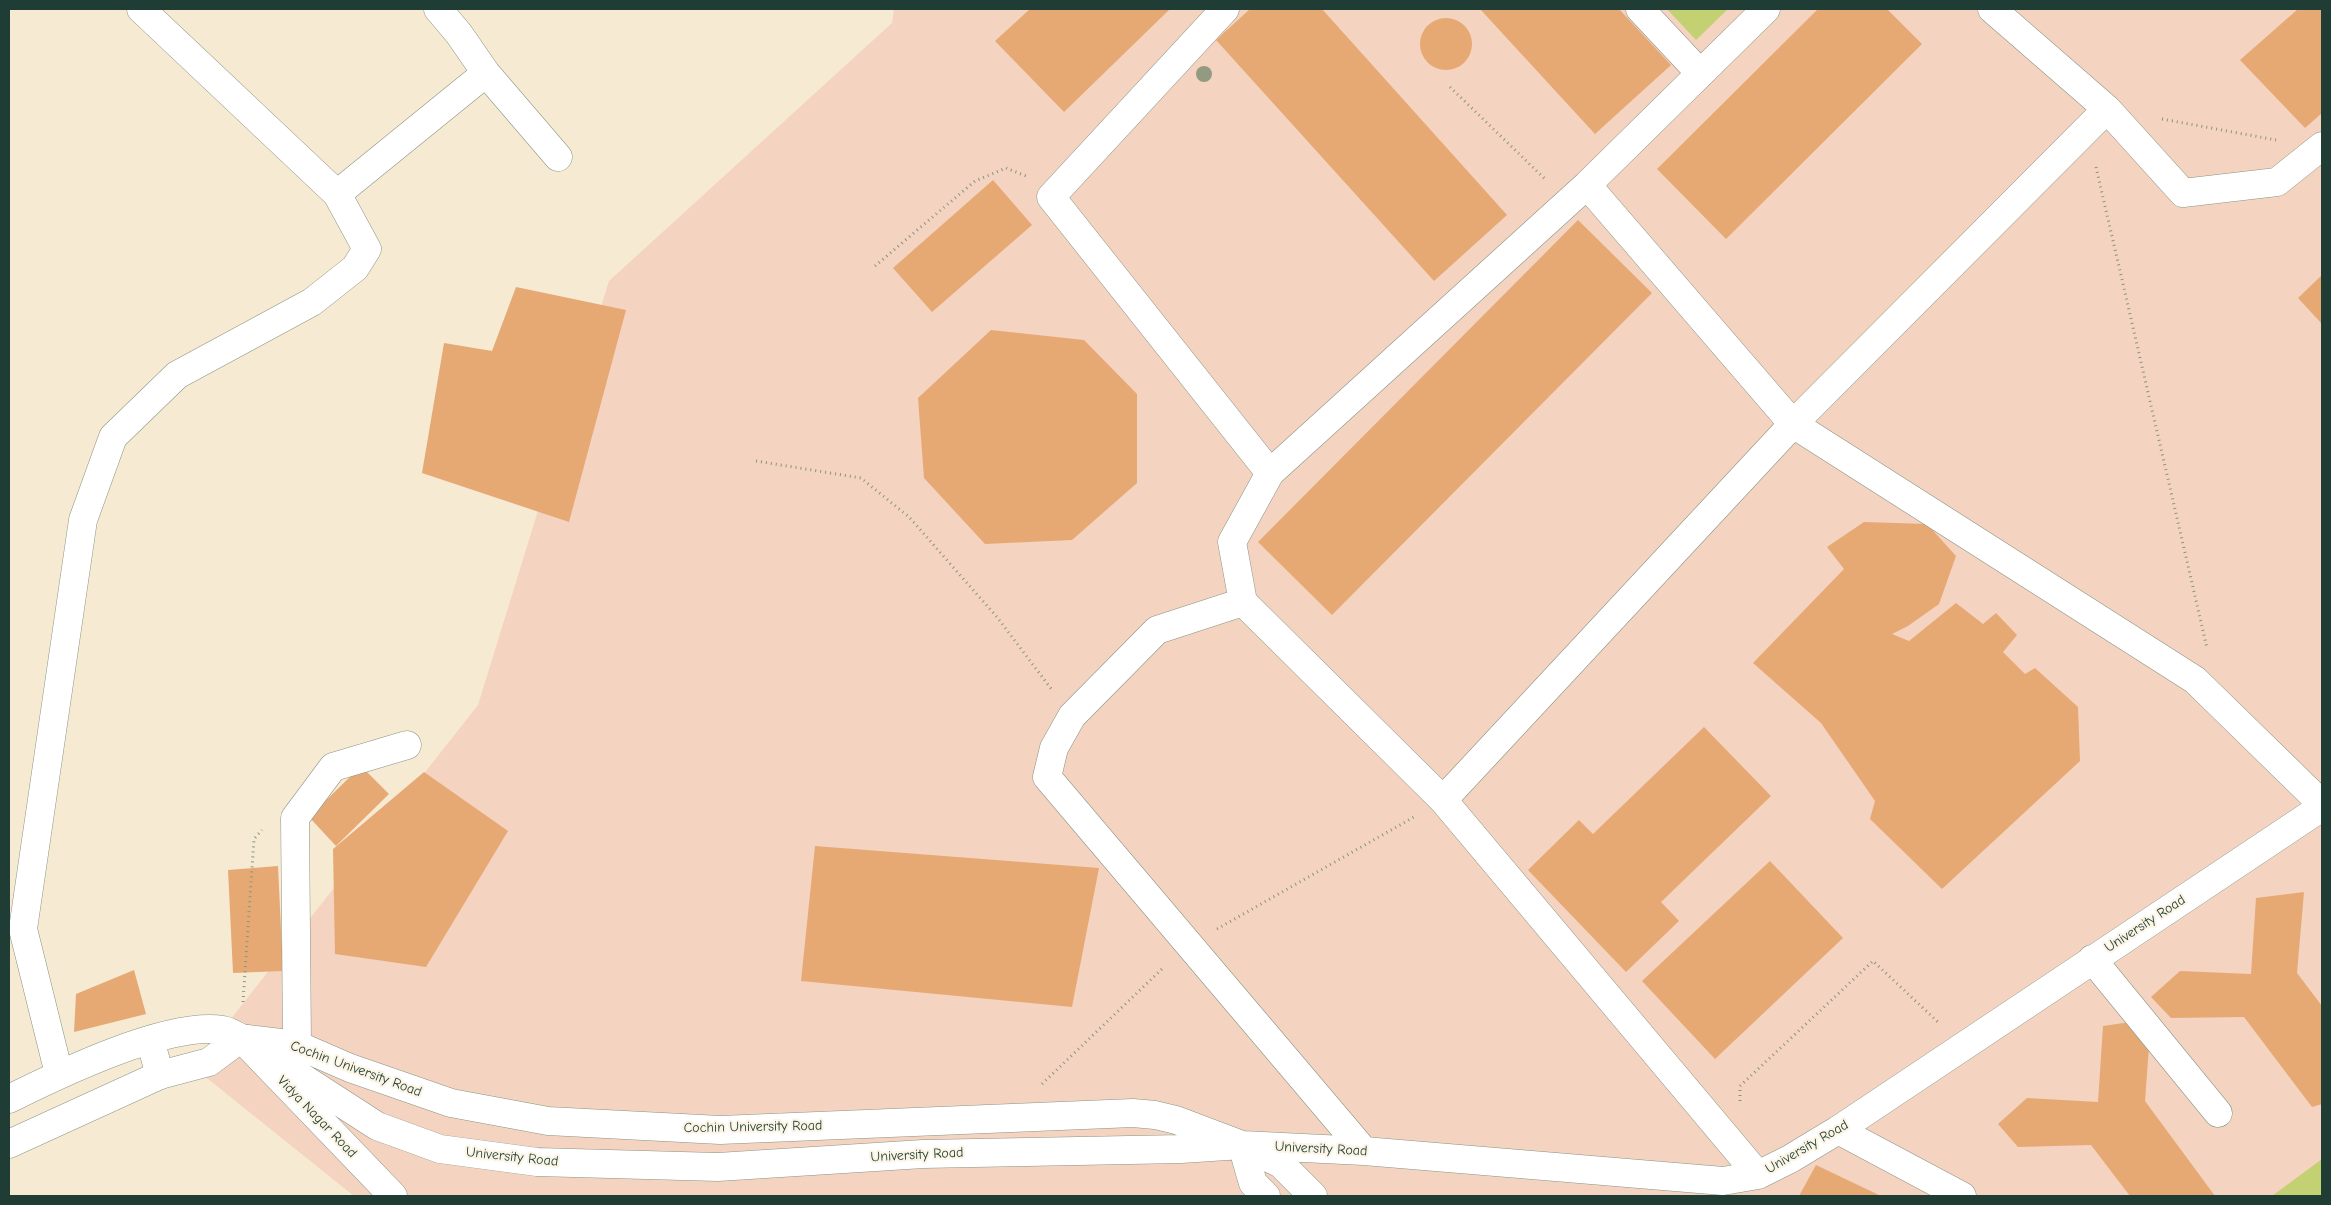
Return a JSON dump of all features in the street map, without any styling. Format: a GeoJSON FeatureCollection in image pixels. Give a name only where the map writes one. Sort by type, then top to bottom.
{"type":"FeatureCollection","features":[{"type":"Feature","properties":{"kind":"street"},"geometry":{"type":"LineString","coordinates":[[59,1074],[23,929],[82,520],[112,437],[177,374],[312,302],[355,268],[367,249],[337,194],[141,9]]}},
{"type":"Feature","properties":{"kind":"street"},"geometry":{"type":"LineString","coordinates":[[438,9],[459,34],[486,72],[558,158]]}},
{"type":"Feature","properties":{"kind":"street"},"geometry":{"type":"LineString","coordinates":[[1226,9],[1051,197],[1270,473]]}},
{"type":"Feature","properties":{"kind":"street"},"geometry":{"type":"LineString","coordinates":[[1640,9],[1700,73]]}},
{"type":"Feature","properties":{"kind":"street"},"geometry":{"type":"LineString","coordinates":[[1758,1175],[1443,800],[1243,602],[1232,542],[1270,473],[1578,194],[1766,9]]}},
{"type":"Feature","properties":{"kind":"street"},"geometry":{"type":"LineString","coordinates":[[1992,9],[2107,108],[2183,193],[2278,182],[2321,147]]}},
{"type":"Feature","properties":{"kind":"street"},"geometry":{"type":"LineString","coordinates":[[337,194],[486,72]]}},
{"type":"Feature","properties":{"kind":"street"},"geometry":{"type":"LineString","coordinates":[[1443,800],[1792,424],[2107,108]]}},
{"type":"Feature","properties":{"kind":"street"},"geometry":{"type":"LineString","coordinates":[[1578,194],[1792,424],[2195,680],[2322,803]]}},
{"type":"Feature","properties":{"kind":"street"},"geometry":{"type":"LineString","coordinates":[[1243,602],[1156,630],[1072,716],[1054,748],[1047,777],[1364,1151]]}},
{"type":"Feature","properties":{"kind":"street"},"geometry":{"type":"LineString","coordinates":[[297,1045],[294,818],[333,767],[407,745]]}},
{"type":"Feature","properties":{"kind":"street","name":"University Road"},"geometry":{"type":"LineString","coordinates":[[241,1038],[377,1126],[440,1149],[537,1162],[718,1168],[923,1154],[1181,1149],[1242,1145],[1364,1151],[1723,1181],[1758,1175],[1790,1160],[1838,1130],[2322,803]]}},
{"type":"Feature","properties":{"kind":"street"},"geometry":{"type":"LineString","coordinates":[[2092,959],[2218,1113]]}},
{"type":"Feature","properties":{"kind":"street"},"geometry":{"type":"LineString","coordinates":[[9,1099],[59,1074],[150,1040],[190,1031],[224,1030],[241,1038],[209,1062],[160,1075],[9,1144]]}},
{"type":"Feature","properties":{"kind":"street","name":"Cochin University Road"},"geometry":{"type":"LineString","coordinates":[[241,1038],[297,1045],[350,1068],[451,1103],[548,1121],[720,1130],[1133,1113],[1155,1115],[1176,1120],[1242,1145]]}},
{"type":"Feature","properties":{"kind":"street","name":"Vidya Nagar Road"},"geometry":{"type":"LineString","coordinates":[[241,1038],[393,1196]]}},
{"type":"Feature","properties":{"kind":"street"},"geometry":{"type":"LineString","coordinates":[[150,1040],[160,1075]]}},
{"type":"Feature","properties":{"kind":"street"},"geometry":{"type":"LineString","coordinates":[[1838,1130],[1962,1196]]}},
{"type":"Feature","properties":{"kind":"street"},"geometry":{"type":"LineString","coordinates":[[1242,1145],[1253,1183],[1266,1196]]}},
{"type":"Feature","properties":{"kind":"street"},"geometry":{"type":"LineString","coordinates":[[1242,1145],[1281,1164],[1313,1196]]}},
{"type":"Feature","properties":{"kind":"path"},"geometry":{"type":"LineString","coordinates":[[1450,87],[1578,194]]}},
{"type":"Feature","properties":{"kind":"path"},"geometry":{"type":"LineString","coordinates":[[2107,108],[2321,147]]}},
{"type":"Feature","properties":{"kind":"path"},"geometry":{"type":"LineString","coordinates":[[2087,128],[2221,705]]}},
{"type":"Feature","properties":{"kind":"path"},"geometry":{"type":"LineString","coordinates":[[875,266],[974,181],[1006,168],[1034,178],[1051,197]]}},
{"type":"Feature","properties":{"kind":"path"},"geometry":{"type":"LineString","coordinates":[[756,461],[861,478],[909,517],[996,617],[1072,716]]}},
{"type":"Feature","properties":{"kind":"path"},"geometry":{"type":"LineString","coordinates":[[1740,1154],[1740,1086],[1873,961],[1963,1046]]}},
{"type":"Feature","properties":{"kind":"shaded area"},"geometry":{"type":"Polygon","coordinates":[[[894,9],[2322,9],[2322,1196],[354,1196],[193,1067],[478,705],[609,281],[892,23],[894,9]]]}},
{"type":"Feature","properties":{"kind":"green space"},"geometry":{"type":"Polygon","coordinates":[[[1667,9],[1728,9],[1696,40],[1667,9]]]}},
{"type":"Feature","properties":{"kind":"green space"},"geometry":{"type":"Polygon","coordinates":[[[2322,1159],[2322,1196],[2272,1196],[2322,1159]]]}},
{"type":"Feature","properties":{"kind":"building"},"geometry":{"type":"Polygon","coordinates":[[[1030,9],[1170,9],[1064,112],[995,41],[1030,9]]]}},
{"type":"Feature","properties":{"kind":"building"},"geometry":{"type":"Polygon","coordinates":[[[1250,9],[1322,9],[1507,215],[1434,281],[1216,40],[1250,9]]]}},
{"type":"Feature","properties":{"kind":"building"},"geometry":{"type":"Polygon","coordinates":[[[1480,9],[1619,9],[1671,65],[1595,134],[1480,9]]]}},
{"type":"Feature","properties":{"kind":"building"},"geometry":{"type":"Polygon","coordinates":[[[1818,9],[1887,9],[1922,44],[1726,239],[1657,169],[1818,9]]]}},
{"type":"Feature","properties":{"kind":"building"},"geometry":{"type":"Polygon","coordinates":[[[2298,9],[2322,9],[2322,113],[2305,128],[2240,60],[2298,9]]]}},
{"type":"Feature","properties":{"kind":"building"},"geometry":{"type":"Polygon","coordinates":[[[1441,18],[1451,18],[1461,22],[1468,29],[1472,44],[1468,59],[1461,66],[1451,70],[1441,70],[1431,66],[1424,59],[1420,49],[1420,39],[1424,29],[1431,22],[1441,18]]]}},
{"type":"Feature","properties":{"kind":"building"},"geometry":{"type":"Polygon","coordinates":[[[993,180],[1032,225],[932,312],[893,268],[993,180]]]}},
{"type":"Feature","properties":{"kind":"building"},"geometry":{"type":"Polygon","coordinates":[[[1578,220],[1652,293],[1332,615],[1258,542],[1578,220]]]}},
{"type":"Feature","properties":{"kind":"building"},"geometry":{"type":"Polygon","coordinates":[[[2322,275],[2322,324],[2298,298],[2322,275]]]}},
{"type":"Feature","properties":{"kind":"building"},"geometry":{"type":"Polygon","coordinates":[[[516,287],[626,310],[569,522],[422,473],[444,343],[492,351],[516,287]]]}},
{"type":"Feature","properties":{"kind":"building"},"geometry":{"type":"Polygon","coordinates":[[[991,330],[1084,340],[1137,394],[1137,483],[1072,540],[985,544],[924,478],[918,398],[991,330]]]}},
{"type":"Feature","properties":{"kind":"building"},"geometry":{"type":"Polygon","coordinates":[[[1864,522],[1927,524],[1956,556],[1939,604],[1908,626],[1892,634],[1909,641],[1956,603],[1983,624],[1996,613],[2017,635],[2003,652],[2025,674],[2035,668],[2078,707],[2080,761],[1942,889],[1870,819],[1875,801],[1821,723],[1753,663],[1844,569],[1827,547],[1864,522]]]}},
{"type":"Feature","properties":{"kind":"building"},"geometry":{"type":"Polygon","coordinates":[[[1704,727],[1771,796],[1661,902],[1679,921],[1626,972],[1528,870],[1579,820],[1593,834],[1704,727]]]}},
{"type":"Feature","properties":{"kind":"building"},"geometry":{"type":"Polygon","coordinates":[[[361,766],[389,794],[336,846],[309,817],[361,766]]]}},
{"type":"Feature","properties":{"kind":"building"},"geometry":{"type":"Polygon","coordinates":[[[424,772],[508,831],[426,967],[335,954],[333,849],[424,772]]]}},
{"type":"Feature","properties":{"kind":"building"},"geometry":{"type":"Polygon","coordinates":[[[815,846],[1099,868],[1072,1007],[801,981],[815,846]]]}},
{"type":"Feature","properties":{"kind":"building"},"geometry":{"type":"Polygon","coordinates":[[[1770,861],[1843,938],[1715,1059],[1642,981],[1770,861]]]}},
{"type":"Feature","properties":{"kind":"building"},"geometry":{"type":"Polygon","coordinates":[[[278,866],[283,971],[233,973],[228,870],[278,866]]]}},
{"type":"Feature","properties":{"kind":"building"},"geometry":{"type":"Polygon","coordinates":[[[2304,892],[2297,973],[2322,1006],[2322,1104],[2312,1107],[2244,1017],[2171,1018],[2151,997],[2180,971],[2251,974],[2256,898],[2304,892]]]}},
{"type":"Feature","properties":{"kind":"building"},"geometry":{"type":"Polygon","coordinates":[[[134,970],[146,1014],[74,1032],[76,994],[134,970]]]}},
{"type":"Feature","properties":{"kind":"building"},"geometry":{"type":"Polygon","coordinates":[[[2151,1019],[2145,1101],[2215,1196],[2130,1196],[2091,1145],[2018,1147],[1998,1124],[2027,1098],[2098,1102],[2103,1026],[2151,1019]]]}},
{"type":"Feature","properties":{"kind":"building"},"geometry":{"type":"Polygon","coordinates":[[[1816,1165],[1881,1196],[1799,1196],[1816,1165]]]}}]}
